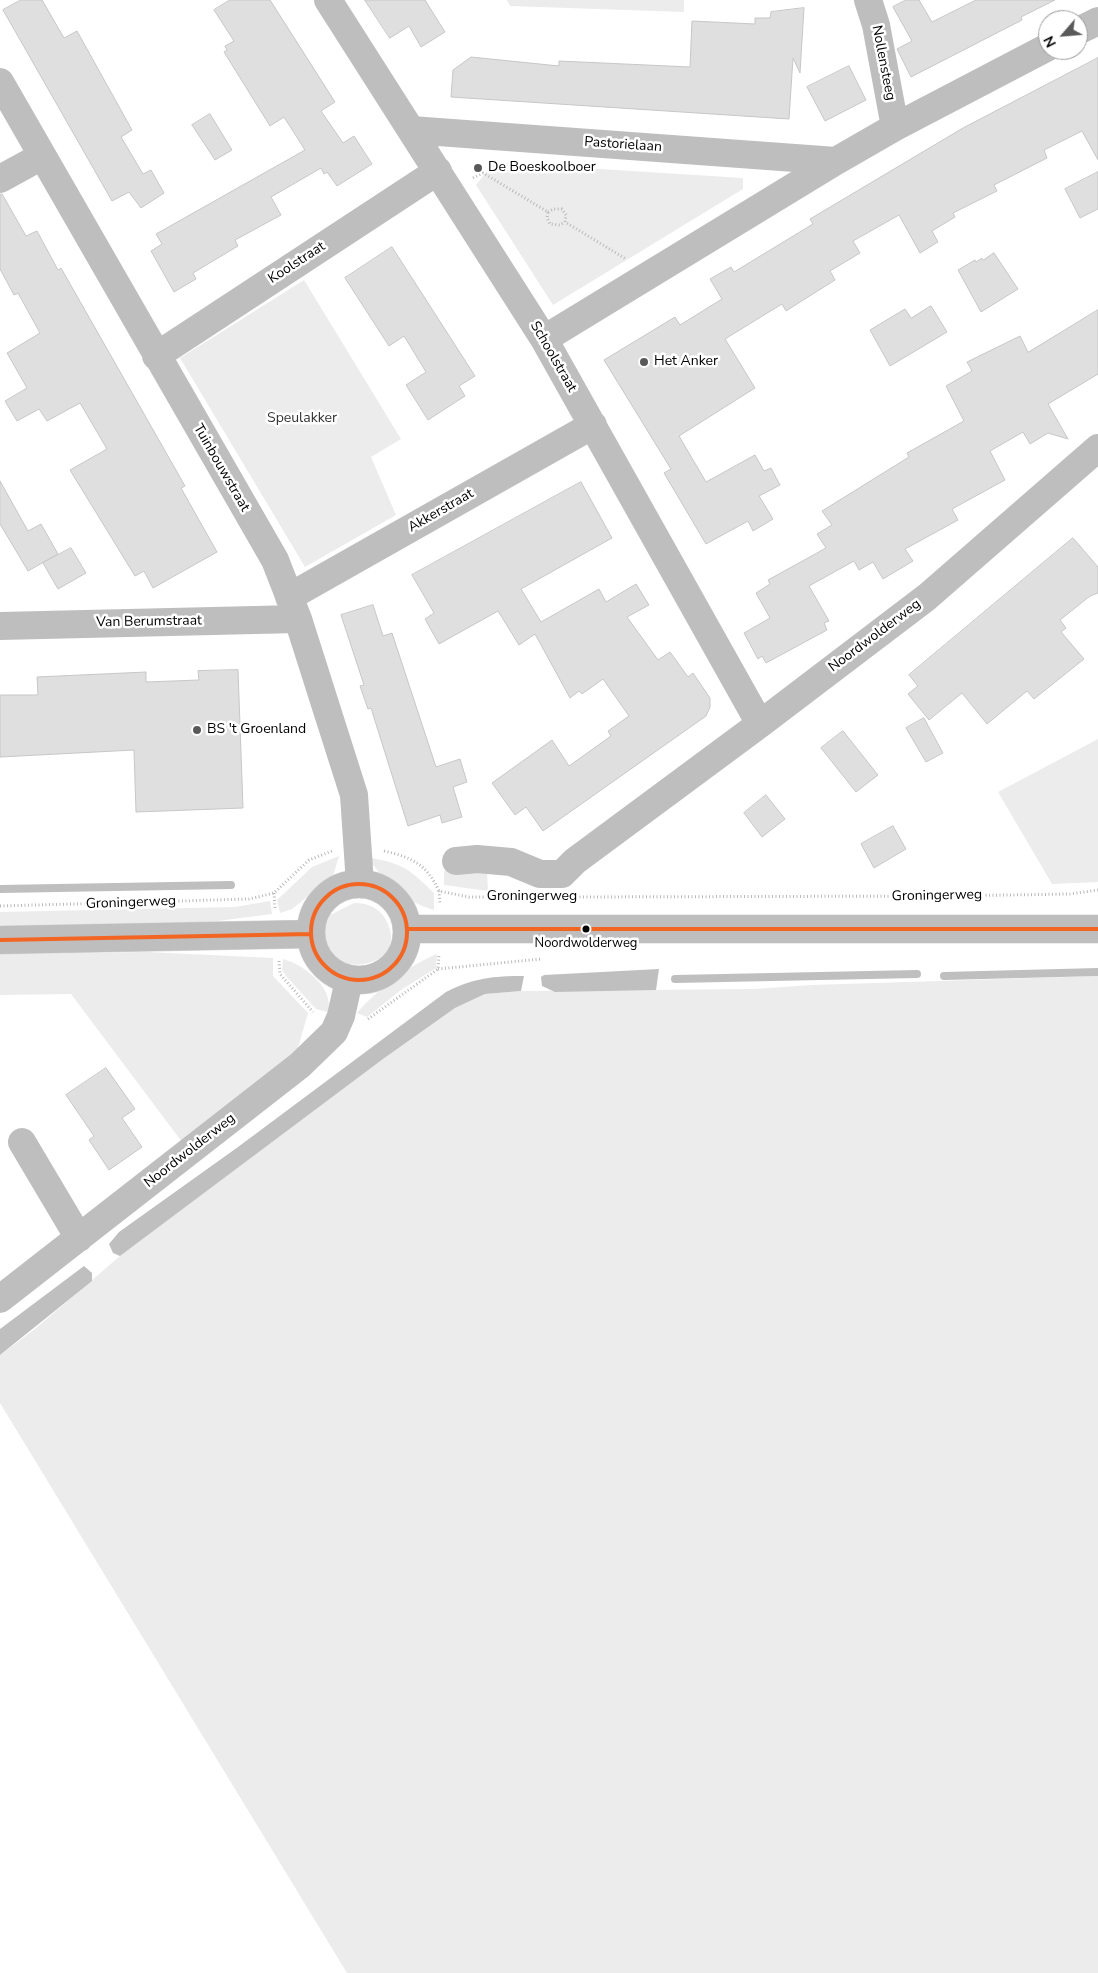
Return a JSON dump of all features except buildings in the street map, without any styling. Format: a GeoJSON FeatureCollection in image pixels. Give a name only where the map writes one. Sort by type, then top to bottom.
{"type":"FeatureCollection","features":[{"type":"Feature","properties":{"kind":"street","name":"Schoolstraat"},"geometry":{"type":"LineString","coordinates":[[328,0],[544,339],[760,724]]}},
{"type":"Feature","properties":{"kind":"street","name":"Nollensteeg"},"geometry":{"type":"LineString","coordinates":[[868,0],[876,25],[895,127]]}},
{"type":"Feature","properties":{"kind":"street"},"geometry":{"type":"LineString","coordinates":[[544,339],[836,161],[895,127],[1038,52]]}},
{"type":"Feature","properties":{"kind":"street","name":"Tuinbouwstraat"},"geometry":{"type":"LineString","coordinates":[[0,82],[275,560],[293,608],[354,795],[360,884]]}},
{"type":"Feature","properties":{"kind":"street","name":"Pastorielaan"},"geometry":{"type":"LineString","coordinates":[[411,130],[836,161]]}},
{"type":"Feature","properties":{"kind":"street"},"geometry":{"type":"LineString","coordinates":[[0,179],[42,156]]}},
{"type":"Feature","properties":{"kind":"street","name":"Koolstraat"},"geometry":{"type":"LineString","coordinates":[[156,356],[444,181]]}},
{"type":"Feature","properties":{"kind":"street","name":"Akkerstraat"},"geometry":{"type":"LineString","coordinates":[[293,608],[592,425]]}},
{"type":"Feature","properties":{"kind":"street","name":"Noordwolderweg"},"geometry":{"type":"LineString","coordinates":[[456,861],[511,862],[540,874],[562,874],[575,861],[927,597],[1098,448]]}},
{"type":"Feature","properties":{"kind":"street","name":"Van Berumstraat"},"geometry":{"type":"LineString","coordinates":[[0,626],[293,608]]}},
{"type":"Feature","properties":{"kind":"street"},"geometry":{"type":"LineString","coordinates":[[360,884],[374,887],[387,893],[401,909],[407,929],[405,947],[397,962],[384,974],[367,980],[349,980],[330,971],[322,963],[314,949],[311,934],[312,921],[325,898],[335,890],[360,884]]}},
{"type":"Feature","properties":{"kind":"street"},"geometry":{"type":"LineString","coordinates":[[407,929],[1095,930]]}},
{"type":"Feature","properties":{"kind":"street"},"geometry":{"type":"LineString","coordinates":[[0,940],[311,934]]}},
{"type":"Feature","properties":{"kind":"street","name":"Noordwolderweg"},"geometry":{"type":"LineString","coordinates":[[0,1299],[300,1065],[334,1032],[342,1016],[349,980]]}},
{"type":"Feature","properties":{"kind":"street"},"geometry":{"type":"LineString","coordinates":[[22,1142],[79,1238]]}},
{"type":"Feature","properties":{"kind":"path"},"geometry":{"type":"LineString","coordinates":[[444,181],[483,173],[548,212]]}},
{"type":"Feature","properties":{"kind":"path"},"geometry":{"type":"LineString","coordinates":[[554,209],[562,209],[566,215],[565,222],[560,226],[550,224],[547,218],[548,212],[554,209]]}},
{"type":"Feature","properties":{"kind":"path"},"geometry":{"type":"LineString","coordinates":[[565,222],[626,260],[642,279]]}},
{"type":"Feature","properties":{"kind":"path","name":"Groningerweg"},"geometry":{"type":"LineString","coordinates":[[0,906],[249,899],[274,893],[309,860],[343,847],[357,845],[400,855],[423,866],[432,876],[439,891],[469,898],[531,897]]}},
{"type":"Feature","properties":{"kind":"path","name":"Groningerweg"},"geometry":{"type":"LineString","coordinates":[[570,897],[956,896],[1070,894],[1098,890]]}},
{"type":"Feature","properties":{"kind":"path"},"geometry":{"type":"LineString","coordinates":[[438,969],[439,891]]}},
{"type":"Feature","properties":{"kind":"path"},"geometry":{"type":"LineString","coordinates":[[313,1012],[366,1021],[438,969],[541,959]]}},
{"type":"Feature","properties":{"kind":"green space"},"geometry":{"type":"Polygon","coordinates":[[[507,0],[684,0],[684,12],[510,6],[507,0]]]}},
{"type":"Feature","properties":{"kind":"green space"},"geometry":{"type":"Polygon","coordinates":[[[489,162],[743,178],[743,189],[553,305],[476,185],[487,171],[489,162]]]}},
{"type":"Feature","properties":{"kind":"green space","name":"Speulakker"},"geometry":{"type":"Polygon","coordinates":[[[304,280],[401,439],[371,457],[396,515],[305,567],[180,358],[304,280]]]}},
{"type":"Feature","properties":{"kind":"green space"},"geometry":{"type":"Polygon","coordinates":[[[1098,739],[1098,882],[1052,884],[998,792],[1098,739]]]}},
{"type":"Feature","properties":{"kind":"green space"},"geometry":{"type":"Polygon","coordinates":[[[339,856],[333,876],[292,909],[280,913],[277,900],[312,867],[339,856]]]}},
{"type":"Feature","properties":{"kind":"green space"},"geometry":{"type":"Polygon","coordinates":[[[368,857],[390,862],[411,872],[434,893],[434,910],[414,902],[396,890],[381,875],[368,857]]]}},
{"type":"Feature","properties":{"kind":"green space"},"geometry":{"type":"Polygon","coordinates":[[[454,867],[487,870],[488,891],[444,885],[444,871],[454,867]]]}},
{"type":"Feature","properties":{"kind":"green space"},"geometry":{"type":"Polygon","coordinates":[[[270,901],[272,914],[179,926],[0,928],[0,912],[235,907],[270,901]]]}},
{"type":"Feature","properties":{"kind":"green space"},"geometry":{"type":"Polygon","coordinates":[[[354,903],[368,905],[380,912],[386,920],[391,939],[385,953],[373,962],[357,965],[341,962],[328,953],[324,937],[330,915],[354,903]]]}},
{"type":"Feature","properties":{"kind":"green space"},"geometry":{"type":"Polygon","coordinates":[[[147,952],[273,958],[273,976],[308,1013],[296,1055],[182,1142],[71,994],[0,995],[0,954],[147,952]]]}},
{"type":"Feature","properties":{"kind":"green space"},"geometry":{"type":"Polygon","coordinates":[[[437,954],[436,968],[401,990],[367,1017],[357,1013],[394,979],[415,965],[437,954]]]}},
{"type":"Feature","properties":{"kind":"green space"},"geometry":{"type":"Polygon","coordinates":[[[283,959],[299,966],[316,978],[327,994],[328,1012],[316,1009],[286,976],[282,970],[283,959]]]}},
{"type":"Feature","properties":{"kind":"green space"},"geometry":{"type":"Polygon","coordinates":[[[1098,976],[1098,1973],[347,1973],[0,1403],[0,1355],[35,1329],[120,1256],[383,1059],[455,1008],[485,994],[521,991],[754,989],[812,985],[1098,976]]]}},
{"type":"Feature","properties":{"kind":"shaded area"},"geometry":{"type":"Polygon","coordinates":[[[659,969],[656,990],[555,992],[542,986],[541,977],[544,975],[659,969]]]}},
{"type":"Feature","properties":{"kind":"shaded area"},"geometry":{"type":"Polygon","coordinates":[[[524,976],[521,991],[485,994],[455,1008],[383,1059],[120,1256],[113,1253],[109,1244],[119,1232],[238,1147],[446,992],[484,979],[524,976]]]}},
{"type":"Feature","properties":{"kind":"shaded area"},"geometry":{"type":"Polygon","coordinates":[[[84,1266],[92,1273],[92,1281],[0,1355],[0,1329],[84,1266]]]}},
{"type":"Feature","properties":{"kind":"waterway"},"geometry":{"type":"LineString","coordinates":[[0,889],[231,885]]}},
{"type":"Feature","properties":{"kind":"waterway"},"geometry":{"type":"LineString","coordinates":[[944,976],[1098,972]]}},
{"type":"Feature","properties":{"kind":"waterway"},"geometry":{"type":"LineString","coordinates":[[675,979],[917,974]]}},
{"type":"Feature","properties":{"kind":"transit line"},"geometry":{"type":"LineString","coordinates":[[359,884],[377,888],[393,898],[403,914],[407,932],[403,950],[393,966],[377,976],[359,980],[341,976],[325,966],[315,950],[311,932],[315,914],[325,898],[341,888],[359,884]]}},
{"type":"Feature","properties":{"kind":"transit line"},"geometry":{"type":"LineString","coordinates":[[407,929],[1098,929]]}},
{"type":"Feature","properties":{"kind":"transit line"},"geometry":{"type":"LineString","coordinates":[[0,940],[311,934]]}},
{"type":"Feature","properties":{"kind":"place","name":"De Boeskoolboer"},"geometry":{"type":"Point","coordinates":[478,168]}},
{"type":"Feature","properties":{"kind":"place","name":"Het Anker"},"geometry":{"type":"Point","coordinates":[644,362]}},
{"type":"Feature","properties":{"kind":"place","name":"BS 't Groenland"},"geometry":{"type":"Point","coordinates":[197,730]}},
{"type":"Feature","properties":{"kind":"place","name":"Noordwolderweg"},"geometry":{"type":"Point","coordinates":[586,929]}}]}
